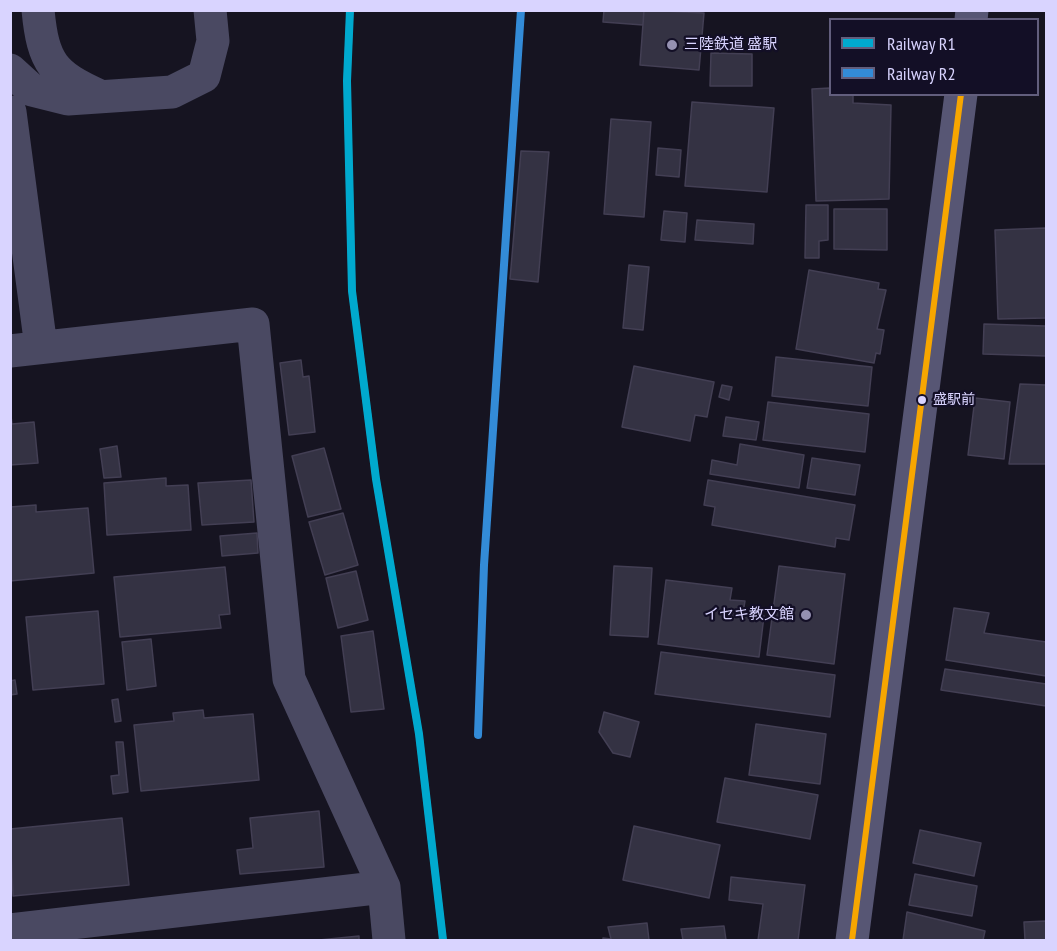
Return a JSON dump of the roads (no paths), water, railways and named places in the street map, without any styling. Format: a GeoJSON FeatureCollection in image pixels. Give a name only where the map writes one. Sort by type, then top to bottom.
{"type":"FeatureCollection","features":[{"type":"Feature","properties":{"kind":"main road"},"geometry":{"type":"LineString","coordinates":[[852,940],[961,96]]}},
{"type":"Feature","properties":{"kind":"street"},"geometry":{"type":"LineString","coordinates":[[38,10],[46,57],[72,84],[102,97]]}},
{"type":"Feature","properties":{"kind":"street"},"geometry":{"type":"LineString","coordinates":[[10,70],[32,90],[68,99],[172,92],[204,76],[213,41],[210,10]]}},
{"type":"Feature","properties":{"kind":"street"},"geometry":{"type":"LineString","coordinates":[[10,112],[26,349],[253,324],[289,679],[384,887],[389,940]]}},
{"type":"Feature","properties":{"kind":"street"},"geometry":{"type":"LineString","coordinates":[[10,930],[384,887]]}},
{"type":"Feature","properties":{"kind":"railway"},"geometry":{"type":"LineString","coordinates":[[350,10],[347,81],[352,291],[376,479],[419,734],[443,940]]}},
{"type":"Feature","properties":{"kind":"rail line","name":"R1"},"geometry":{"type":"LineString","coordinates":[[350,10],[347,81],[352,291],[376,479],[419,734],[443,940]]}},
{"type":"Feature","properties":{"kind":"rail line","name":"R2"},"geometry":{"type":"LineString","coordinates":[[478,735],[484,565],[521,10]]}},
{"type":"Feature","properties":{"kind":"place","name":"三陸鉄道 盛駅"},"geometry":{"type":"Point","coordinates":[672,45]}},
{"type":"Feature","properties":{"kind":"place","name":"盛駅前"},"geometry":{"type":"Point","coordinates":[922,400]}},
{"type":"Feature","properties":{"kind":"place","name":"イセキ教文館"},"geometry":{"type":"Point","coordinates":[806,615]}}]}
